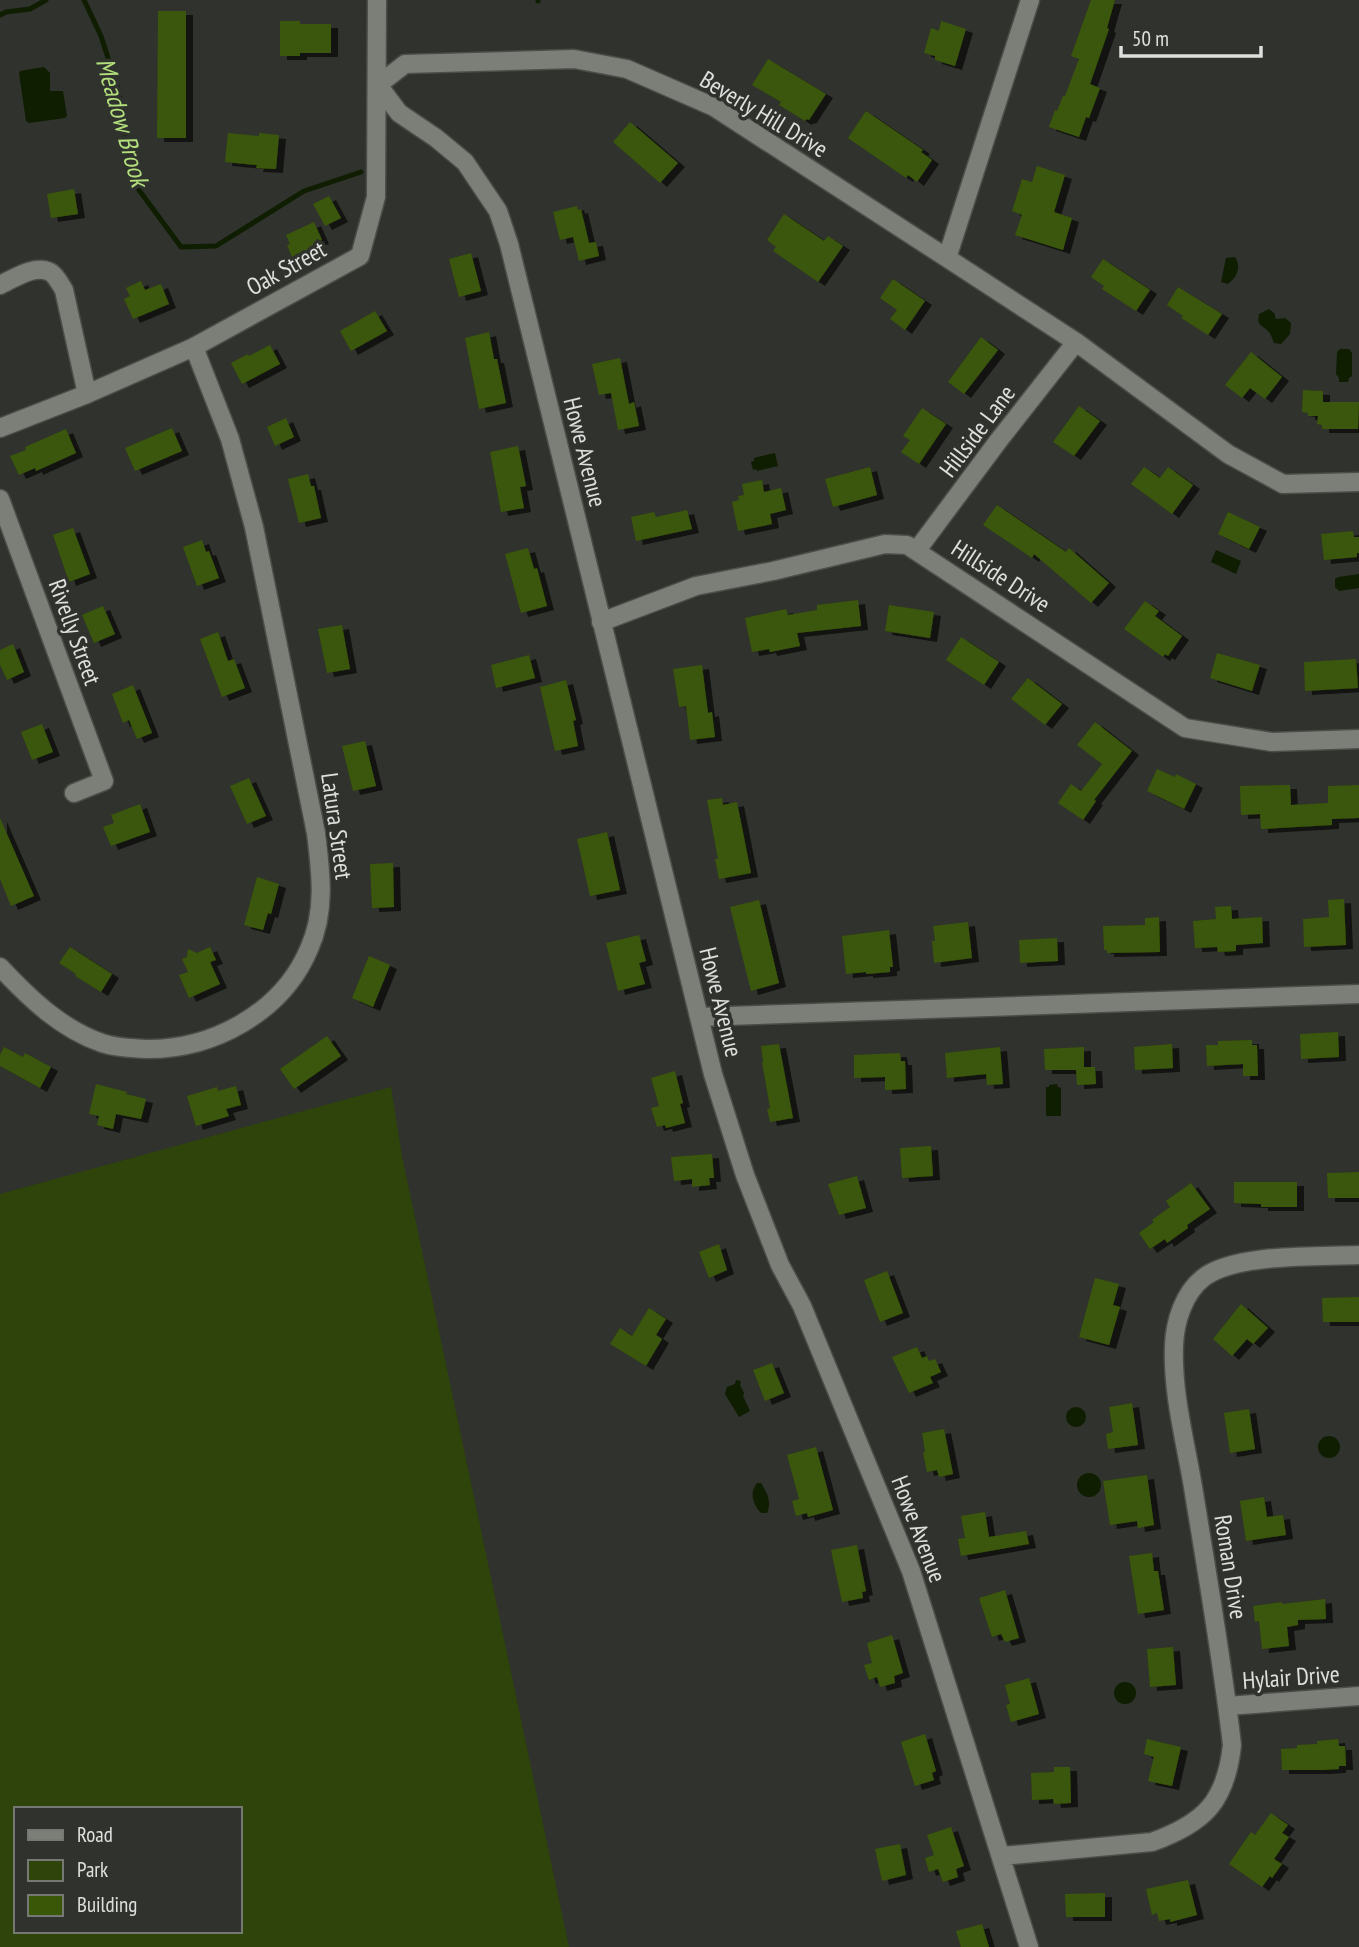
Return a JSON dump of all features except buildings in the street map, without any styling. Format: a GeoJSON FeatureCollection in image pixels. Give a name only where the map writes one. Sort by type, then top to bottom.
{"type":"FeatureCollection","features":[{"type":"Feature","properties":{"kind":"street","name":"Oak Street"},"geometry":{"type":"LineString","coordinates":[[0,428],[87,394],[194,347],[360,256],[376,197],[377,0]]}},
{"type":"Feature","properties":{"kind":"street"},"geometry":{"type":"LineString","coordinates":[[947,258],[1030,0]]}},
{"type":"Feature","properties":{"kind":"street","name":"Beverly Hill Drive"},"geometry":{"type":"LineString","coordinates":[[378,85],[405,64],[574,59],[627,69],[714,107],[1076,342],[1227,454],[1283,484],[1359,482]]}},
{"type":"Feature","properties":{"kind":"street","name":"Howe Avenue"},"geometry":{"type":"LineString","coordinates":[[378,85],[399,113],[465,162],[498,211],[509,244],[713,1074],[745,1175],[780,1265],[802,1306],[911,1571],[1029,1947]]}},
{"type":"Feature","properties":{"kind":"street"},"geometry":{"type":"LineString","coordinates":[[0,285],[35,271],[50,272],[55,277],[64,290],[87,394]]}},
{"type":"Feature","properties":{"kind":"street","name":"Hillside Lane"},"geometry":{"type":"LineString","coordinates":[[917,550],[1076,342]]}},
{"type":"Feature","properties":{"kind":"street","name":"Latura Street"},"geometry":{"type":"LineString","coordinates":[[0,967],[28,996],[75,1031],[104,1044],[155,1049],[180,1046],[218,1035],[253,1017],[292,980],[316,931],[321,895],[316,833],[261,561],[230,439],[194,347]]}},
{"type":"Feature","properties":{"kind":"street","name":"Rivelly Street"},"geometry":{"type":"LineString","coordinates":[[0,499],[104,781],[74,793]]}},
{"type":"Feature","properties":{"kind":"street","name":"Hillside Drive"},"geometry":{"type":"LineString","coordinates":[[601,622],[696,586],[885,544],[907,545],[1185,727],[1272,742],[1359,739]]}},
{"type":"Feature","properties":{"kind":"street"},"geometry":{"type":"LineString","coordinates":[[699,1017],[1359,994]]}},
{"type":"Feature","properties":{"kind":"street","name":"Roman Drive"},"geometry":{"type":"LineString","coordinates":[[1002,1856],[1152,1842],[1198,1820],[1222,1789],[1232,1745],[1175,1382],[1174,1341],[1177,1323],[1186,1300],[1197,1284],[1222,1268],[1265,1259],[1359,1255]]}},
{"type":"Feature","properties":{"kind":"street","name":"Hylair Drive"},"geometry":{"type":"LineString","coordinates":[[1227,1706],[1359,1696]]}},
{"type":"Feature","properties":{"kind":"green space"},"geometry":{"type":"Polygon","coordinates":[[[391,1087],[402,1156],[569,1947],[0,1947],[0,1194],[391,1087]]]}},
{"type":"Feature","properties":{"kind":"shaded area"},"geometry":{"type":"Polygon","coordinates":[[[44,67],[50,73],[50,91],[63,91],[67,116],[29,123],[26,121],[19,73],[44,67]]]}},
{"type":"Feature","properties":{"kind":"shaded area"},"geometry":{"type":"Polygon","coordinates":[[[1235,257],[1238,265],[1236,276],[1228,284],[1221,282],[1226,258],[1235,257]]]}},
{"type":"Feature","properties":{"kind":"shaded area"},"geometry":{"type":"Polygon","coordinates":[[[1269,309],[1275,314],[1275,318],[1285,318],[1291,323],[1290,334],[1281,344],[1274,343],[1270,333],[1259,322],[1259,314],[1269,309]]]}},
{"type":"Feature","properties":{"kind":"shaded area"},"geometry":{"type":"Polygon","coordinates":[[[1340,349],[1349,349],[1352,353],[1352,376],[1348,382],[1339,382],[1336,374],[1337,352],[1340,349]]]}},
{"type":"Feature","properties":{"kind":"shaded area"},"geometry":{"type":"Polygon","coordinates":[[[775,453],[778,466],[753,470],[751,462],[754,458],[775,453]]]}},
{"type":"Feature","properties":{"kind":"shaded area"},"geometry":{"type":"Polygon","coordinates":[[[1216,550],[1241,561],[1236,574],[1211,562],[1216,550]]]}},
{"type":"Feature","properties":{"kind":"shaded area"},"geometry":{"type":"Polygon","coordinates":[[[1359,574],[1359,588],[1339,591],[1335,587],[1335,579],[1338,577],[1359,574]]]}},
{"type":"Feature","properties":{"kind":"shaded area"},"geometry":{"type":"Polygon","coordinates":[[[1057,1084],[1061,1088],[1061,1116],[1046,1116],[1046,1087],[1057,1084]]]}},
{"type":"Feature","properties":{"kind":"shaded area"},"geometry":{"type":"Polygon","coordinates":[[[736,1380],[741,1381],[743,1396],[750,1411],[739,1417],[725,1394],[727,1387],[735,1384],[736,1380]]]}},
{"type":"Feature","properties":{"kind":"shaded area"},"geometry":{"type":"Polygon","coordinates":[[[1076,1407],[1083,1410],[1086,1417],[1083,1424],[1076,1427],[1069,1424],[1066,1417],[1069,1410],[1076,1407]]]}},
{"type":"Feature","properties":{"kind":"shaded area"},"geometry":{"type":"Polygon","coordinates":[[[1329,1436],[1337,1439],[1340,1447],[1337,1455],[1329,1458],[1321,1455],[1318,1447],[1321,1439],[1329,1436]]]}},
{"type":"Feature","properties":{"kind":"shaded area"},"geometry":{"type":"Polygon","coordinates":[[[1089,1473],[1097,1477],[1101,1485],[1097,1493],[1089,1497],[1081,1493],[1077,1485],[1081,1477],[1089,1473]]]}},
{"type":"Feature","properties":{"kind":"shaded area"},"geometry":{"type":"Polygon","coordinates":[[[757,1483],[761,1483],[768,1497],[767,1513],[761,1513],[754,1503],[753,1491],[757,1483]]]}},
{"type":"Feature","properties":{"kind":"shaded area"},"geometry":{"type":"Polygon","coordinates":[[[1125,1682],[1133,1685],[1136,1693],[1133,1701],[1125,1704],[1117,1701],[1114,1693],[1117,1685],[1125,1682]]]}},
{"type":"Feature","properties":{"kind":"waterway","name":"Meadow Brook"},"geometry":{"type":"LineString","coordinates":[[0,15],[30,9],[46,0]]}},
{"type":"Feature","properties":{"kind":"waterway","name":"Meadow Brook"},"geometry":{"type":"LineString","coordinates":[[84,0],[101,36],[118,89],[131,163],[139,190],[181,247],[216,246],[304,191],[361,172]]}}]}
